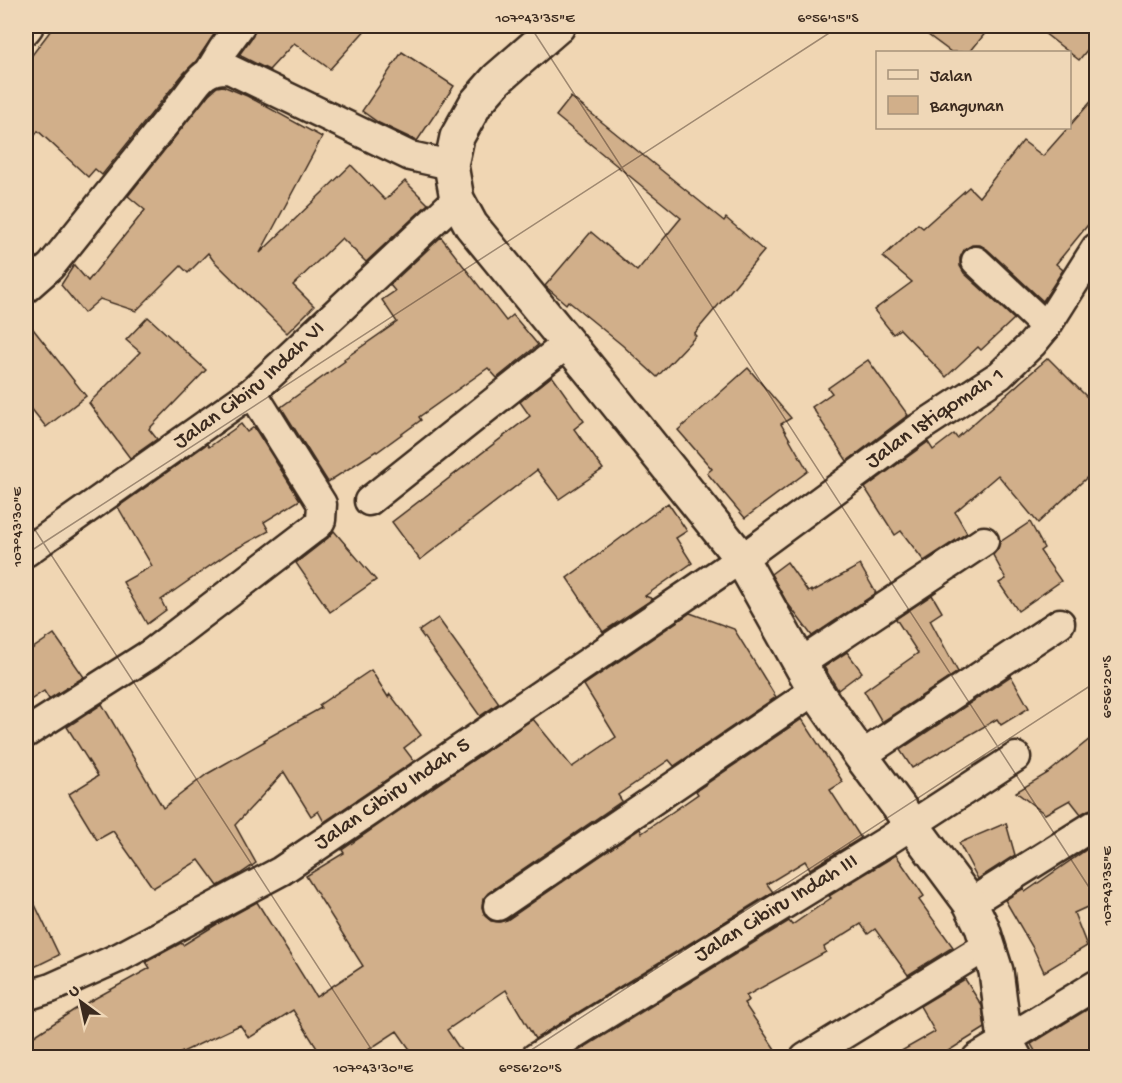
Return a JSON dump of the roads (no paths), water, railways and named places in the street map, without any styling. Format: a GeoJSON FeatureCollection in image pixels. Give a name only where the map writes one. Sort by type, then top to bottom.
{"type":"FeatureCollection","features":[{"type":"Feature","properties":{"kind":"street"},"geometry":{"type":"LineString","coordinates":[[26,30],[29,26]]}},
{"type":"Feature","properties":{"kind":"street"},"geometry":{"type":"LineString","coordinates":[[209,72],[240,26]]}},
{"type":"Feature","properties":{"kind":"street"},"geometry":{"type":"LineString","coordinates":[[558,26],[496,79],[476,103],[457,137],[451,165],[457,199],[471,225],[741,558],[807,677],[861,756],[970,903],[982,927],[996,971],[1010,1049]]}},
{"type":"Feature","properties":{"kind":"street"},"geometry":{"type":"LineString","coordinates":[[26,288],[51,266],[198,80],[209,72],[219,69],[229,69],[410,156],[451,165]]}},
{"type":"Feature","properties":{"kind":"street","name":"Jalan Cibiru Indah VI"},"geometry":{"type":"LineString","coordinates":[[26,552],[252,392],[457,199]]}},
{"type":"Feature","properties":{"kind":"street","name":"Jalan Istiqomah 1"},"geometry":{"type":"LineString","coordinates":[[741,558],[919,428],[1000,375],[1046,327],[1096,248]]}},
{"type":"Feature","properties":{"kind":"street"},"geometry":{"type":"LineString","coordinates":[[976,261],[1046,327]]}},
{"type":"Feature","properties":{"kind":"street"},"geometry":{"type":"LineString","coordinates":[[369,501],[568,343]]}},
{"type":"Feature","properties":{"kind":"street"},"geometry":{"type":"LineString","coordinates":[[26,733],[150,654],[318,525],[321,520],[322,504],[252,392]]}},
{"type":"Feature","properties":{"kind":"street"},"geometry":{"type":"LineString","coordinates":[[498,906],[807,677],[984,541]]}},
{"type":"Feature","properties":{"kind":"street","name":"Jalan Cibiru Indah 5"},"geometry":{"type":"LineString","coordinates":[[26,996],[51,988],[120,957],[281,871],[741,558]]}},
{"type":"Feature","properties":{"kind":"street"},"geometry":{"type":"LineString","coordinates":[[861,756],[1060,623]]}},
{"type":"Feature","properties":{"kind":"street","name":"Jalan Cibiru Indah III"},"geometry":{"type":"LineString","coordinates":[[535,1058],[1016,757]]}},
{"type":"Feature","properties":{"kind":"street"},"geometry":{"type":"LineString","coordinates":[[970,903],[1096,824]]}},
{"type":"Feature","properties":{"kind":"street"},"geometry":{"type":"LineString","coordinates":[[805,1058],[987,946]]}},
{"type":"Feature","properties":{"kind":"street"},"geometry":{"type":"LineString","coordinates":[[977,1058],[1010,1049],[1096,985]]}}]}
